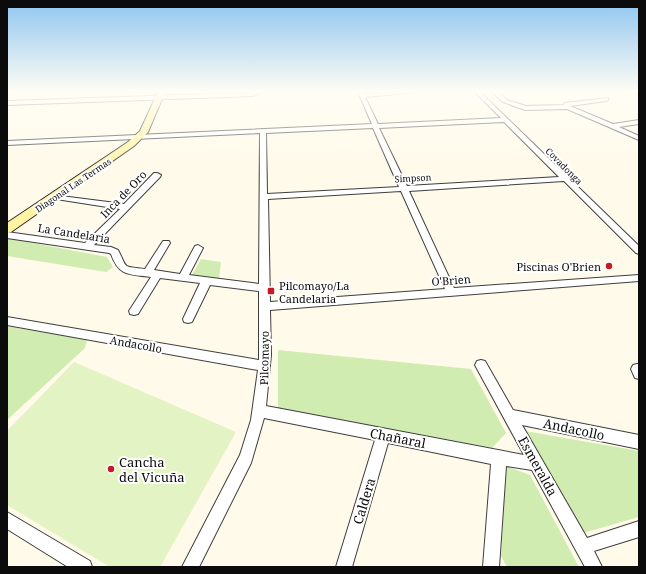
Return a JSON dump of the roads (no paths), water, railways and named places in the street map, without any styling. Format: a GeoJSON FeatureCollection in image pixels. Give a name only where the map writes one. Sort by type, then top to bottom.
{"type":"FeatureCollection","features":[{"type":"Feature","properties":{"kind":"main road","name":"Diagonal Las Termas"},"geometry":{"type":"LineString","coordinates":[[7,229],[121,152],[138,138],[146,128],[150,119]]}},
{"type":"Feature","properties":{"kind":"street"},"geometry":{"type":"LineString","coordinates":[[372,119],[451,292]]}},
{"type":"Feature","properties":{"kind":"street"},"geometry":{"type":"LineString","coordinates":[[596,119],[639,138]]}},
{"type":"Feature","properties":{"kind":"street"},"geometry":{"type":"LineString","coordinates":[[7,143],[506,120]]}},
{"type":"Feature","properties":{"kind":"street","name":"Covadonga"},"geometry":{"type":"LineString","coordinates":[[506,120],[639,251]]}},
{"type":"Feature","properties":{"kind":"street"},"geometry":{"type":"LineString","coordinates":[[613,126],[637,123]]}},
{"type":"Feature","properties":{"kind":"street","name":"Pilcomayo"},"geometry":{"type":"LineString","coordinates":[[190,567],[246,458],[255,432],[260,411],[264,366],[263,132]]}},
{"type":"Feature","properties":{"kind":"street","name":"Inca de Oro"},"geometry":{"type":"LineString","coordinates":[[88,246],[157,175]]}},
{"type":"Feature","properties":{"kind":"street","name":"Simpson"},"geometry":{"type":"LineString","coordinates":[[263,197],[565,179]]}},
{"type":"Feature","properties":{"kind":"street"},"geometry":{"type":"LineString","coordinates":[[56,197],[126,207]]}},
{"type":"Feature","properties":{"kind":"street","name":"La Candelaria"},"geometry":{"type":"LineString","coordinates":[[7,235],[111,250],[115,252],[119,264],[125,270],[152,273]]}},
{"type":"Feature","properties":{"kind":"street"},"geometry":{"type":"LineString","coordinates":[[134,311],[166,243]]}},
{"type":"Feature","properties":{"kind":"street"},"geometry":{"type":"LineString","coordinates":[[183,277],[198,248]]}},
{"type":"Feature","properties":{"kind":"street"},"geometry":{"type":"LineString","coordinates":[[152,273],[264,288]]}},
{"type":"Feature","properties":{"kind":"street","name":"O'Brien"},"geometry":{"type":"LineString","coordinates":[[264,306],[639,278]]}},
{"type":"Feature","properties":{"kind":"street"},"geometry":{"type":"LineString","coordinates":[[188,319],[207,280]]}},
{"type":"Feature","properties":{"kind":"street","name":"Andacollo"},"geometry":{"type":"LineString","coordinates":[[7,321],[264,366]]}},
{"type":"Feature","properties":{"kind":"street","name":"Esmeralda"},"geometry":{"type":"LineString","coordinates":[[481,365],[594,567]]}},
{"type":"Feature","properties":{"kind":"street"},"geometry":{"type":"LineString","coordinates":[[639,369],[637,369],[639,374]]}},
{"type":"Feature","properties":{"kind":"street","name":"Chañaral"},"geometry":{"type":"LineString","coordinates":[[260,411],[499,458],[537,464]]}},
{"type":"Feature","properties":{"kind":"street","name":"Andacollo"},"geometry":{"type":"LineString","coordinates":[[510,416],[639,442]]}},
{"type":"Feature","properties":{"kind":"street","name":"Caldera"},"geometry":{"type":"LineString","coordinates":[[344,567],[383,435]]}},
{"type":"Feature","properties":{"kind":"street"},"geometry":{"type":"LineString","coordinates":[[491,567],[499,458]]}},
{"type":"Feature","properties":{"kind":"street"},"geometry":{"type":"LineString","coordinates":[[7,520],[84,567]]}},
{"type":"Feature","properties":{"kind":"street"},"geometry":{"type":"LineString","coordinates":[[583,547],[639,529]]}},
{"type":"Feature","properties":{"kind":"place","name":"Piscinas O'Brien"},"geometry":{"type":"Point","coordinates":[609,266]}},
{"type":"Feature","properties":{"kind":"place","name":"Pilcomayo/La Candelaria"},"geometry":{"type":"Point","coordinates":[271,291]}},
{"type":"Feature","properties":{"kind":"place","name":"Cancha del Vicuña"},"geometry":{"type":"Point","coordinates":[111,469]}}]}
